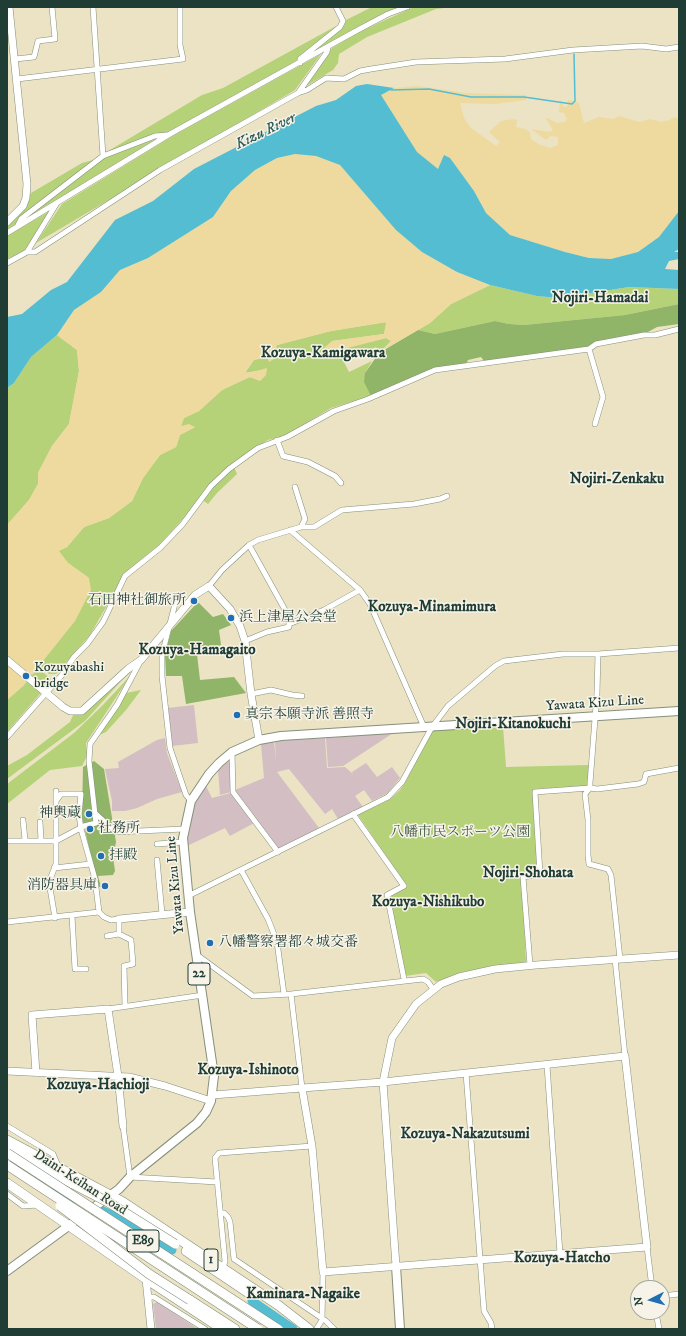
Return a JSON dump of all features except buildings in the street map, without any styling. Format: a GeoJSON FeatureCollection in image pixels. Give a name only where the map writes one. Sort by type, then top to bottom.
{"type":"FeatureCollection","features":[{"type":"Feature","properties":{"kind":"highway","name":"1"},"geometry":{"type":"LineString","coordinates":[[7,1140],[108,1197],[223,1268],[312,1329]]}},
{"type":"Feature","properties":{"kind":"highway"},"geometry":{"type":"LineString","coordinates":[[7,1148],[108,1202],[255,1296],[312,1329]]}},
{"type":"Feature","properties":{"kind":"highway","name":"Daini-Keihan Road"},"geometry":{"type":"LineString","coordinates":[[7,1153],[278,1329]]}},
{"type":"Feature","properties":{"kind":"highway","name":"Daini-Keihan Road"},"geometry":{"type":"LineString","coordinates":[[7,1165],[258,1329]]}},
{"type":"Feature","properties":{"kind":"highway"},"geometry":{"type":"LineString","coordinates":[[7,1168],[36,1188],[149,1274],[235,1329]]}},
{"type":"Feature","properties":{"kind":"highway"},"geometry":{"type":"LineString","coordinates":[[7,1183],[72,1223],[146,1279],[222,1329]]}},
{"type":"Feature","properties":{"kind":"main road","name":"Yawata Kizu Line"},"geometry":{"type":"LineString","coordinates":[[212,1098],[214,1076],[190,912],[183,842],[184,829],[191,801],[209,774],[232,752],[260,740],[281,736],[679,711]]}},
{"type":"Feature","properties":{"kind":"main road"},"geometry":{"type":"LineString","coordinates":[[7,1271],[108,1197],[196,1122],[206,1112],[212,1098]]}},
{"type":"Feature","properties":{"kind":"main road"},"geometry":{"type":"LineString","coordinates":[[396,1266],[400,1329]]}},
{"type":"Feature","properties":{"kind":"street"},"geometry":{"type":"LineString","coordinates":[[7,222],[23,206],[26,198],[27,184],[15,59],[8,7]]}},
{"type":"Feature","properties":{"kind":"street"},"geometry":{"type":"LineString","coordinates":[[15,59],[34,57],[38,42],[55,39],[52,7]]}},
{"type":"Feature","properties":{"kind":"street"},"geometry":{"type":"LineString","coordinates":[[93,7],[103,156]]}},
{"type":"Feature","properties":{"kind":"street"},"geometry":{"type":"LineString","coordinates":[[17,79],[183,59],[180,45],[180,7]]}},
{"type":"Feature","properties":{"kind":"street"},"geometry":{"type":"LineString","coordinates":[[300,63],[300,59],[340,27],[342,20],[336,7]]}},
{"type":"Feature","properties":{"kind":"street"},"geometry":{"type":"LineString","coordinates":[[7,233],[170,134],[354,32],[388,14],[407,7]]}},
{"type":"Feature","properties":{"kind":"street"},"geometry":{"type":"LineString","coordinates":[[7,263],[27,252],[35,252],[160,170],[298,93],[307,90],[326,78],[344,79],[360,71],[416,62],[505,59],[573,50],[642,46],[666,49],[679,47]]}},
{"type":"Feature","properties":{"kind":"street"},"geometry":{"type":"LineString","coordinates":[[298,93],[327,52],[328,47]]}},
{"type":"Feature","properties":{"kind":"street"},"geometry":{"type":"LineString","coordinates":[[16,228],[21,219],[103,156],[155,136],[170,134]]}},
{"type":"Feature","properties":{"kind":"street"},"geometry":{"type":"LineString","coordinates":[[27,252],[58,202]]}},
{"type":"Feature","properties":{"kind":"street"},"geometry":{"type":"LineString","coordinates":[[7,737],[46,691],[62,676],[103,622],[125,576],[160,548],[182,525],[211,486],[229,469],[258,448],[287,437],[334,411],[368,399],[435,370],[589,349],[596,344],[644,335],[655,335],[679,329]]}},
{"type":"Feature","properties":{"kind":"street"},"geometry":{"type":"LineString","coordinates":[[589,349],[603,397],[595,424]]}},
{"type":"Feature","properties":{"kind":"street"},"geometry":{"type":"LineString","coordinates":[[277,440],[283,456],[308,462],[335,476],[341,483]]}},
{"type":"Feature","properties":{"kind":"street"},"geometry":{"type":"LineString","coordinates":[[295,487],[305,519],[301,527]]}},
{"type":"Feature","properties":{"kind":"street"},"geometry":{"type":"LineString","coordinates":[[7,841],[56,841],[81,829],[84,826],[96,823],[90,761],[90,744],[117,704],[141,660],[196,595],[209,586],[222,570],[249,545],[290,530],[301,527],[314,527],[342,510],[414,504],[440,499],[447,496]]}},
{"type":"Feature","properties":{"kind":"street"},"geometry":{"type":"LineString","coordinates":[[290,530],[360,590],[370,604],[428,727]]}},
{"type":"Feature","properties":{"kind":"street"},"geometry":{"type":"LineString","coordinates":[[249,545],[284,608],[289,624]]}},
{"type":"Feature","properties":{"kind":"street"},"geometry":{"type":"LineString","coordinates":[[209,586],[230,609],[240,626],[245,641],[251,694],[260,740]]}},
{"type":"Feature","properties":{"kind":"street"},"geometry":{"type":"LineString","coordinates":[[245,641],[267,632],[289,627],[289,624],[324,610],[360,590]]}},
{"type":"Feature","properties":{"kind":"street"},"geometry":{"type":"LineString","coordinates":[[176,600],[162,655],[167,736],[186,794],[191,801]]}},
{"type":"Feature","properties":{"kind":"street"},"geometry":{"type":"LineString","coordinates":[[188,896],[388,797],[398,788],[428,727],[448,706],[495,666],[504,661],[563,654],[598,654],[679,648]]}},
{"type":"Feature","properties":{"kind":"street"},"geometry":{"type":"LineString","coordinates":[[598,654],[590,788],[585,794],[588,820],[589,864],[608,869],[611,875],[625,1056],[651,1280]]}},
{"type":"Feature","properties":{"kind":"street"},"geometry":{"type":"LineString","coordinates":[[7,660],[70,711],[82,710],[128,669],[141,660]]}},
{"type":"Feature","properties":{"kind":"street"},"geometry":{"type":"LineString","coordinates":[[251,694],[271,690],[302,696]]}},
{"type":"Feature","properties":{"kind":"street"},"geometry":{"type":"LineString","coordinates":[[232,752],[233,792],[278,852]]}},
{"type":"Feature","properties":{"kind":"street"},"geometry":{"type":"LineString","coordinates":[[530,965],[523,877],[540,874],[535,792],[590,788],[597,789],[638,784],[644,782],[646,774],[679,768]]}},
{"type":"Feature","properties":{"kind":"street"},"geometry":{"type":"LineString","coordinates":[[55,918],[49,882],[56,858],[56,791]]}},
{"type":"Feature","properties":{"kind":"street"},"geometry":{"type":"LineString","coordinates":[[56,801],[61,794],[81,794],[79,816],[81,829],[97,891],[99,912],[104,918],[111,920],[190,912]]}},
{"type":"Feature","properties":{"kind":"street"},"geometry":{"type":"LineString","coordinates":[[96,814],[116,832],[184,829]]}},
{"type":"Feature","properties":{"kind":"street"},"geometry":{"type":"LineString","coordinates":[[353,814],[404,886],[387,895],[404,980]]}},
{"type":"Feature","properties":{"kind":"street"},"geometry":{"type":"LineString","coordinates":[[23,820],[25,840]]}},
{"type":"Feature","properties":{"kind":"street"},"geometry":{"type":"LineString","coordinates":[[40,822],[41,840]]}},
{"type":"Feature","properties":{"kind":"street"},"geometry":{"type":"LineString","coordinates":[[157,844],[183,842]]}},
{"type":"Feature","properties":{"kind":"street"},"geometry":{"type":"LineString","coordinates":[[157,860],[162,914]]}},
{"type":"Feature","properties":{"kind":"street"},"geometry":{"type":"LineString","coordinates":[[54,868],[90,864]]}},
{"type":"Feature","properties":{"kind":"street"},"geometry":{"type":"LineString","coordinates":[[241,870],[268,919],[277,942],[284,994]]}},
{"type":"Feature","properties":{"kind":"street"},"geometry":{"type":"LineString","coordinates":[[7,922],[55,918],[99,912]]}},
{"type":"Feature","properties":{"kind":"street"},"geometry":{"type":"LineString","coordinates":[[72,916],[76,969],[86,969]]}},
{"type":"Feature","properties":{"kind":"street"},"geometry":{"type":"LineString","coordinates":[[119,919],[119,934]]}},
{"type":"Feature","properties":{"kind":"street"},"geometry":{"type":"LineString","coordinates":[[107,936],[119,934],[131,940],[133,964],[124,966],[125,1006]]}},
{"type":"Feature","properties":{"kind":"street"},"geometry":{"type":"LineString","coordinates":[[196,955],[253,996],[291,994],[423,979],[428,982],[433,989]]}},
{"type":"Feature","properties":{"kind":"street"},"geometry":{"type":"LineString","coordinates":[[396,1266],[382,1082],[392,1038],[416,1004],[433,989],[459,976],[530,965],[679,955]]}},
{"type":"Feature","properties":{"kind":"street"},"geometry":{"type":"LineString","coordinates":[[291,994],[302,1088],[312,1146],[323,1272],[322,1320],[312,1329]]}},
{"type":"Feature","properties":{"kind":"street"},"geometry":{"type":"LineString","coordinates":[[36,1073],[32,1014],[108,1009],[203,995]]}},
{"type":"Feature","properties":{"kind":"street"},"geometry":{"type":"LineString","coordinates":[[108,1009],[118,1076],[130,1177],[217,1182]]}},
{"type":"Feature","properties":{"kind":"street"},"geometry":{"type":"LineString","coordinates":[[7,1071],[118,1076],[212,1098],[302,1088],[382,1082],[625,1056]]}},
{"type":"Feature","properties":{"kind":"street"},"geometry":{"type":"LineString","coordinates":[[548,1064],[560,1254]]}},
{"type":"Feature","properties":{"kind":"street"},"geometry":{"type":"LineString","coordinates":[[466,1073],[484,1311],[491,1322],[492,1329]]}},
{"type":"Feature","properties":{"kind":"street"},"geometry":{"type":"LineString","coordinates":[[7,1126],[52,1154],[58,1168]]}},
{"type":"Feature","properties":{"kind":"street"},"geometry":{"type":"LineString","coordinates":[[223,1268],[225,1261],[215,1158],[219,1153],[312,1146]]}},
{"type":"Feature","properties":{"kind":"street"},"geometry":{"type":"LineString","coordinates":[[7,1194],[23,1206],[39,1204]]}},
{"type":"Feature","properties":{"kind":"street"},"geometry":{"type":"LineString","coordinates":[[220,1213],[224,1213],[230,1222],[234,1259],[334,1329]]}},
{"type":"Feature","properties":{"kind":"street"},"geometry":{"type":"LineString","coordinates":[[323,1272],[647,1247]]}},
{"type":"Feature","properties":{"kind":"street"},"geometry":{"type":"LineString","coordinates":[[146,1279],[151,1329]]}},
{"type":"Feature","properties":{"kind":"street"},"geometry":{"type":"LineString","coordinates":[[148,1297],[154,1297],[203,1328]]}},
{"type":"Feature","properties":{"kind":"street"},"geometry":{"type":"LineString","coordinates":[[196,1329],[203,1328]]}},
{"type":"Feature","properties":{"kind":"shaded area"},"geometry":{"type":"Polygon","coordinates":[[[194,705],[198,743],[172,746],[168,708],[194,705]]]}},
{"type":"Feature","properties":{"kind":"shaded area"},"geometry":{"type":"Polygon","coordinates":[[[393,733],[343,766],[328,767],[326,738],[393,733]]]}},
{"type":"Feature","properties":{"kind":"shaded area"},"geometry":{"type":"Polygon","coordinates":[[[165,738],[167,753],[182,792],[157,799],[137,808],[125,811],[112,811],[112,801],[105,769],[119,768],[118,762],[157,740],[165,738]]]}},
{"type":"Feature","properties":{"kind":"shaded area"},"geometry":{"type":"Polygon","coordinates":[[[325,738],[327,768],[345,767],[353,774],[352,772],[366,763],[377,777],[392,767],[400,778],[388,793],[372,801],[364,790],[355,796],[363,807],[338,819],[332,809],[325,814],[289,769],[277,772],[319,828],[279,849],[235,790],[264,778],[261,744],[274,741],[276,761],[275,741],[325,738]]]}},
{"type":"Feature","properties":{"kind":"shaded area"},"geometry":{"type":"Polygon","coordinates":[[[231,760],[231,792],[220,795],[218,770],[231,760]]]}},
{"type":"Feature","properties":{"kind":"shaded area"},"geometry":{"type":"Polygon","coordinates":[[[206,786],[212,798],[231,793],[254,823],[230,836],[225,828],[187,846],[186,836],[191,814],[196,801],[206,786]]]}},
{"type":"Feature","properties":{"kind":"shaded area"},"geometry":{"type":"Polygon","coordinates":[[[157,1302],[198,1329],[156,1329],[153,1304],[157,1302]]]}},
{"type":"Feature","properties":{"kind":"green space"},"geometry":{"type":"Polygon","coordinates":[[[372,7],[399,7],[384,13],[305,58],[344,26],[346,20],[372,7]]]}},
{"type":"Feature","properties":{"kind":"green space"},"geometry":{"type":"Polygon","coordinates":[[[414,7],[452,7],[436,9],[367,37],[339,54],[338,63],[333,70],[301,89],[332,48],[359,32],[414,7]]]}},
{"type":"Feature","properties":{"kind":"green space"},"geometry":{"type":"Polygon","coordinates":[[[338,25],[298,62],[167,133],[105,153],[202,95],[223,88],[338,25]]]}},
{"type":"Feature","properties":{"kind":"green space"},"geometry":{"type":"Polygon","coordinates":[[[321,54],[295,90],[36,243],[62,204],[174,135],[321,54]]]}},
{"type":"Feature","properties":{"kind":"green space"},"geometry":{"type":"Polygon","coordinates":[[[162,137],[7,230],[7,225],[27,203],[31,193],[82,163],[162,137]]]}},
{"type":"Feature","properties":{"kind":"green space"},"geometry":{"type":"Polygon","coordinates":[[[53,209],[24,251],[7,259],[7,236],[53,209]]]}},
{"type":"Feature","properties":{"kind":"green space"},"geometry":{"type":"Polygon","coordinates":[[[490,285],[537,296],[559,298],[629,287],[679,289],[679,304],[625,315],[524,325],[495,321],[435,334],[418,330],[430,323],[451,304],[490,285]]]}},
{"type":"Feature","properties":{"kind":"green space"},"geometry":{"type":"Polygon","coordinates":[[[679,304],[679,324],[657,327],[639,337],[591,347],[484,361],[481,357],[468,360],[466,364],[434,368],[371,396],[364,382],[365,373],[379,353],[418,330],[435,334],[495,321],[524,325],[625,315],[679,304]]]}},
{"type":"Feature","properties":{"kind":"green space"},"geometry":{"type":"Polygon","coordinates":[[[387,322],[384,334],[332,341],[331,352],[386,338],[391,341],[379,353],[376,347],[344,362],[349,372],[372,361],[365,373],[371,396],[331,408],[285,436],[268,440],[245,454],[234,467],[237,474],[208,504],[201,499],[159,545],[138,562],[122,579],[90,635],[56,674],[49,674],[40,665],[89,578],[68,563],[58,551],[67,547],[84,527],[109,518],[132,501],[143,478],[160,455],[176,447],[180,435],[195,427],[181,426],[184,418],[199,411],[222,390],[267,369],[245,373],[254,360],[267,357],[277,345],[331,331],[387,322]]]}},
{"type":"Feature","properties":{"kind":"green space"},"geometry":{"type":"Polygon","coordinates":[[[57,335],[77,350],[79,371],[69,424],[52,446],[38,473],[38,484],[29,500],[7,525],[7,388],[14,383],[31,357],[57,335]]]}},
{"type":"Feature","properties":{"kind":"green space"},"geometry":{"type":"Polygon","coordinates":[[[198,602],[213,617],[223,614],[231,625],[219,630],[221,645],[197,654],[200,680],[234,677],[246,693],[186,704],[182,676],[166,676],[165,655],[171,631],[198,602]]]}},
{"type":"Feature","properties":{"kind":"green space"},"geometry":{"type":"Polygon","coordinates":[[[38,668],[52,680],[7,732],[7,700],[23,686],[38,668]]]}},
{"type":"Feature","properties":{"kind":"green space"},"geometry":{"type":"Polygon","coordinates":[[[133,668],[85,721],[7,779],[7,766],[27,755],[70,722],[74,713],[133,668]]]}},
{"type":"Feature","properties":{"kind":"green space"},"geometry":{"type":"Polygon","coordinates":[[[130,676],[86,743],[87,756],[82,766],[50,770],[7,804],[7,784],[74,733],[130,676]]]}},
{"type":"Feature","properties":{"kind":"green space"},"geometry":{"type":"Polygon","coordinates":[[[141,690],[126,710],[106,732],[97,736],[126,693],[141,690]]]}},
{"type":"Feature","properties":{"kind":"green space","name":"八幡市民スポーツ公園"},"geometry":{"type":"Polygon","coordinates":[[[503,726],[506,767],[589,765],[588,786],[533,789],[537,872],[522,874],[526,962],[463,972],[436,982],[426,973],[405,976],[390,897],[407,886],[358,815],[389,800],[399,791],[405,783],[433,729],[503,726]]]}},
{"type":"Feature","properties":{"kind":"green space"},"geometry":{"type":"Polygon","coordinates":[[[94,761],[104,769],[116,842],[113,857],[115,871],[113,875],[98,876],[101,887],[98,887],[82,817],[83,767],[94,761]]]}},
{"type":"Feature","properties":{"kind":"sand"},"geometry":{"type":"Polygon","coordinates":[[[418,86],[466,93],[526,95],[526,100],[495,104],[460,103],[464,118],[471,128],[496,146],[500,142],[489,132],[501,121],[514,119],[517,120],[516,127],[530,132],[531,139],[538,144],[550,148],[558,145],[558,137],[550,136],[546,140],[531,129],[550,132],[553,130],[545,117],[557,123],[565,122],[567,119],[564,113],[559,112],[560,100],[564,107],[568,106],[568,100],[579,103],[584,123],[599,117],[613,119],[619,116],[639,122],[650,119],[661,122],[670,120],[674,117],[679,119],[679,211],[659,237],[638,252],[611,259],[589,258],[510,235],[486,213],[474,191],[450,158],[438,170],[417,152],[380,95],[394,88],[418,86]]]}},
{"type":"Feature","properties":{"kind":"sand"},"geometry":{"type":"Polygon","coordinates":[[[295,154],[316,156],[340,165],[363,190],[457,272],[490,285],[451,304],[430,323],[385,349],[391,341],[386,338],[331,352],[324,348],[332,341],[384,334],[386,322],[331,331],[277,345],[274,359],[269,362],[267,357],[254,360],[245,372],[250,373],[267,368],[266,375],[260,381],[249,377],[222,390],[199,411],[184,418],[181,426],[189,424],[195,427],[180,435],[176,447],[160,455],[143,478],[132,501],[109,518],[84,527],[67,547],[59,551],[68,563],[89,578],[91,590],[75,621],[23,686],[7,700],[7,525],[29,500],[38,484],[38,473],[52,446],[69,424],[79,371],[77,350],[57,335],[74,310],[101,292],[120,270],[148,258],[213,217],[231,191],[255,170],[277,158],[295,154]]]}},
{"type":"Feature","properties":{"kind":"water","name":"Kizu River"},"geometry":{"type":"Polygon","coordinates":[[[367,84],[394,88],[381,95],[417,152],[438,169],[444,155],[450,158],[474,191],[486,213],[510,235],[589,258],[611,259],[638,252],[659,237],[679,211],[679,249],[674,252],[679,252],[679,259],[669,261],[665,269],[679,270],[679,289],[629,287],[559,298],[537,296],[490,285],[457,272],[422,252],[396,230],[340,165],[316,156],[295,154],[277,158],[255,170],[231,191],[213,217],[148,258],[120,270],[101,292],[74,310],[57,335],[31,357],[14,383],[7,388],[7,317],[22,314],[51,290],[67,282],[115,220],[153,201],[194,169],[316,106],[336,100],[356,86],[367,84]]]}},
{"type":"Feature","properties":{"kind":"waterway"},"geometry":{"type":"LineString","coordinates":[[391,90],[429,89],[471,97],[524,97],[572,104],[575,101],[574,54]]}},
{"type":"Feature","properties":{"kind":"waterway"},"geometry":{"type":"LineString","coordinates":[[54,1192],[76,1199]]}},
{"type":"Feature","properties":{"kind":"waterway"},"geometry":{"type":"LineString","coordinates":[[99,1209],[133,1225],[172,1250]]}},
{"type":"Feature","properties":{"kind":"waterway"},"geometry":{"type":"LineString","coordinates":[[252,1301],[293,1329]]}},
{"type":"Feature","properties":{"kind":"place","name":"石田神社御旅所"},"geometry":{"type":"Point","coordinates":[194,601]}},
{"type":"Feature","properties":{"kind":"place","name":"浜上津屋公会堂"},"geometry":{"type":"Point","coordinates":[231,618]}},
{"type":"Feature","properties":{"kind":"place","name":"Kozuyabashi bridge"},"geometry":{"type":"Point","coordinates":[26,676]}},
{"type":"Feature","properties":{"kind":"place","name":"真宗本願寺派 善照寺"},"geometry":{"type":"Point","coordinates":[237,715]}},
{"type":"Feature","properties":{"kind":"place","name":"神輿蔵"},"geometry":{"type":"Point","coordinates":[89,814]}},
{"type":"Feature","properties":{"kind":"place","name":"社務所"},"geometry":{"type":"Point","coordinates":[90,829]}},
{"type":"Feature","properties":{"kind":"place","name":"拝殿"},"geometry":{"type":"Point","coordinates":[101,856]}},
{"type":"Feature","properties":{"kind":"place","name":"消防器具庫"},"geometry":{"type":"Point","coordinates":[105,886]}},
{"type":"Feature","properties":{"kind":"place","name":"八幡警察署都々城交番"},"geometry":{"type":"Point","coordinates":[210,943]}},
{"type":"Feature","properties":{"kind":"district","name":"Nojiri-Hamadai"},"geometry":{"type":"Point","coordinates":[600,299]}},
{"type":"Feature","properties":{"kind":"district","name":"Kozuya-Kamigawara"},"geometry":{"type":"Point","coordinates":[323,354]}},
{"type":"Feature","properties":{"kind":"district","name":"Nojiri-Zenkaku"},"geometry":{"type":"Point","coordinates":[617,480]}},
{"type":"Feature","properties":{"kind":"district","name":"Kozuya-Minamimura"},"geometry":{"type":"Point","coordinates":[432,608]}},
{"type":"Feature","properties":{"kind":"district","name":"Kozuya-Hamagaito"},"geometry":{"type":"Point","coordinates":[197,651]}},
{"type":"Feature","properties":{"kind":"district","name":"Nojiri-Kitanokuchi"},"geometry":{"type":"Point","coordinates":[513,725]}},
{"type":"Feature","properties":{"kind":"district","name":"Nojiri-Shohata"},"geometry":{"type":"Point","coordinates":[528,874]}},
{"type":"Feature","properties":{"kind":"district","name":"Kozuya-Nishikubo"},"geometry":{"type":"Point","coordinates":[428,903]}},
{"type":"Feature","properties":{"kind":"district","name":"Kozuya-Ishinoto"},"geometry":{"type":"Point","coordinates":[248,1071]}},
{"type":"Feature","properties":{"kind":"district","name":"Kozuya-Hachioji"},"geometry":{"type":"Point","coordinates":[98,1086]}},
{"type":"Feature","properties":{"kind":"district","name":"Kozuya-Nakazutsumi"},"geometry":{"type":"Point","coordinates":[465,1135]}},
{"type":"Feature","properties":{"kind":"district","name":"Kozuya-Hatcho"},"geometry":{"type":"Point","coordinates":[562,1259]}},
{"type":"Feature","properties":{"kind":"district","name":"Kaminara-Nagaike"},"geometry":{"type":"Point","coordinates":[303,1295]}}]}
